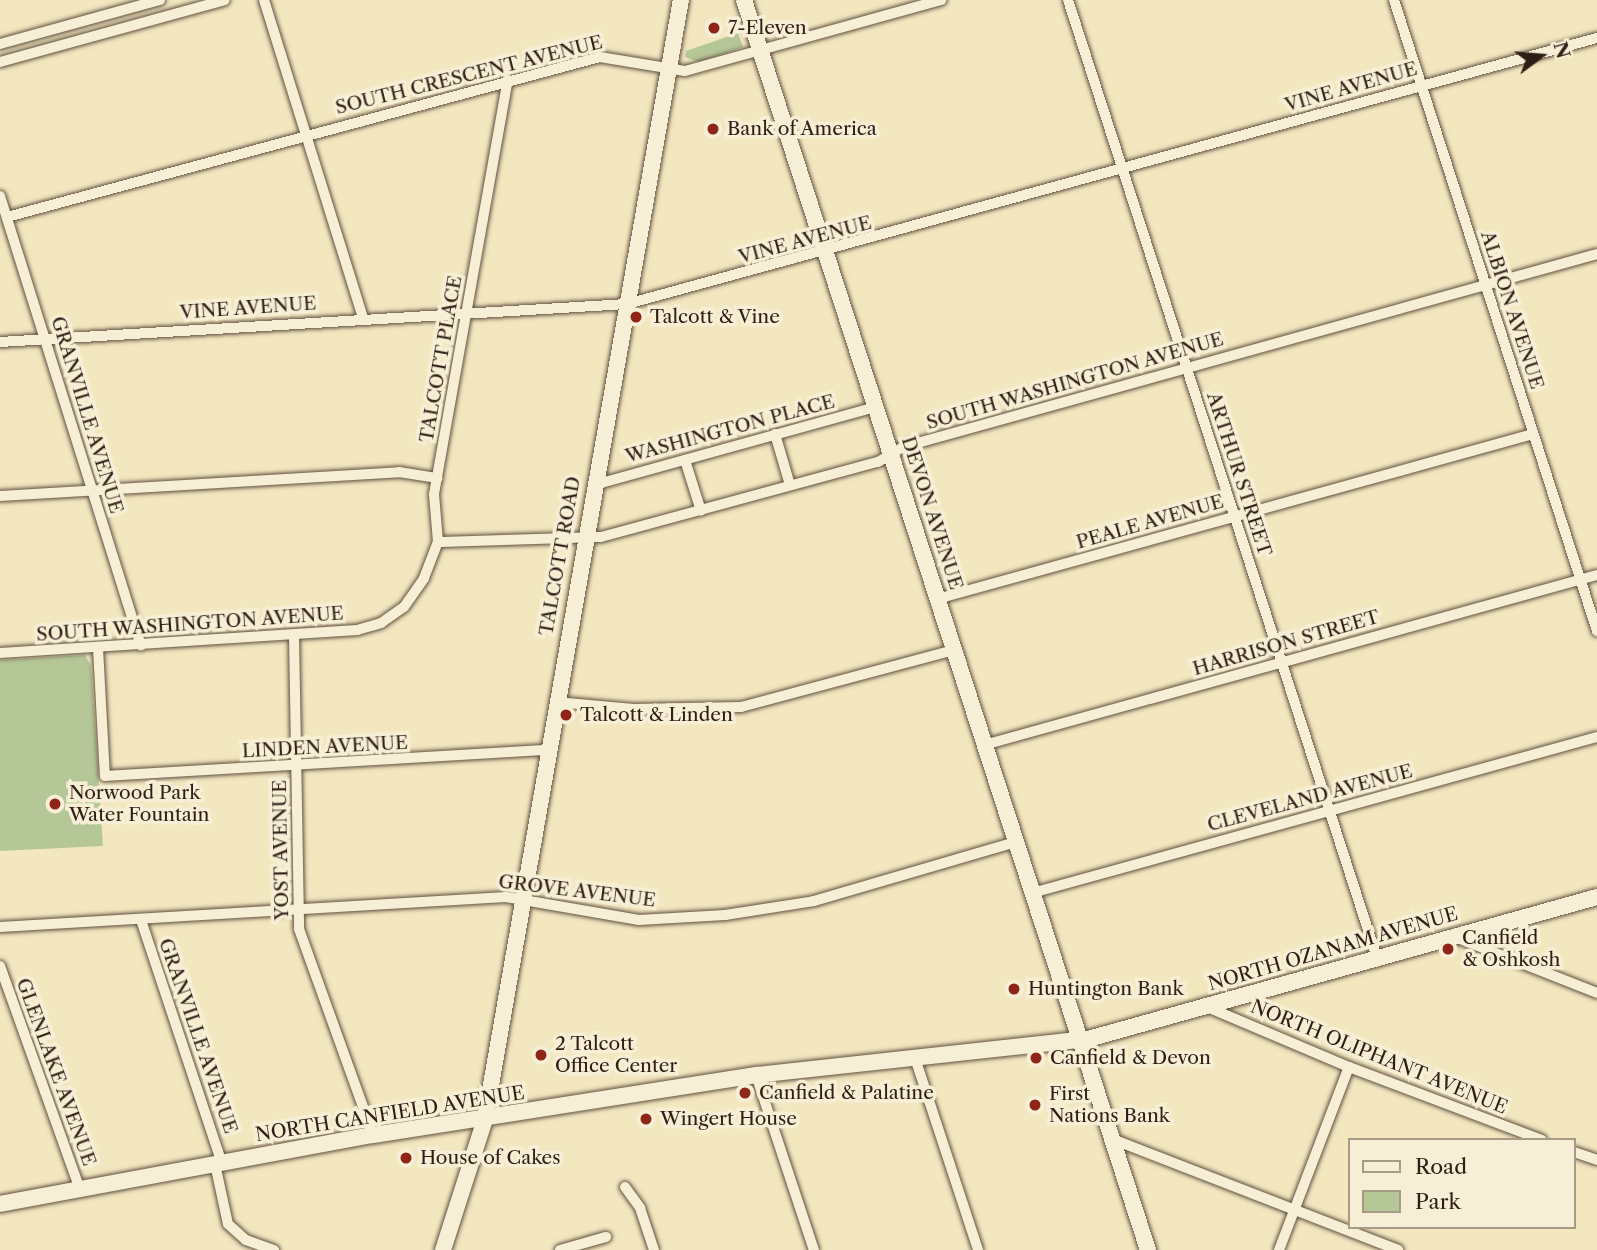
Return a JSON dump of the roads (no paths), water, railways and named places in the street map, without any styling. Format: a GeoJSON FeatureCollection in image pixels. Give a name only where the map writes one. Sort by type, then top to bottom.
{"type":"FeatureCollection","features":[{"type":"Feature","properties":{"kind":"street"},"geometry":{"type":"LineString","coordinates":[[0,44],[160,0]]}},
{"type":"Feature","properties":{"kind":"street"},"geometry":{"type":"LineString","coordinates":[[0,62],[225,0]]}},
{"type":"Feature","properties":{"kind":"street"},"geometry":{"type":"LineString","coordinates":[[264,0],[363,318]]}},
{"type":"Feature","properties":{"kind":"street","name":"TALCOTT ROAD"},"geometry":{"type":"LineString","coordinates":[[443,1250],[485,1119],[547,750],[681,0]]}},
{"type":"Feature","properties":{"kind":"street","name":"DEVON AVENUE"},"geometry":{"type":"LineString","coordinates":[[744,0],[1148,1250]]}},
{"type":"Feature","properties":{"kind":"street","name":"SOUTH CRESCENT AVENUE"},"geometry":{"type":"LineString","coordinates":[[7,217],[305,134],[607,56],[685,71],[941,0]]}},
{"type":"Feature","properties":{"kind":"street","name":"ARTHUR STREET"},"geometry":{"type":"LineString","coordinates":[[1068,0],[1377,958]]}},
{"type":"Feature","properties":{"kind":"street","name":"ALBION AVENUE"},"geometry":{"type":"LineString","coordinates":[[1394,0],[1597,631]]}},
{"type":"Feature","properties":{"kind":"street","name":"VINE AVENUE"},"geometry":{"type":"LineString","coordinates":[[0,342],[627,304],[826,253],[1597,38]]}},
{"type":"Feature","properties":{"kind":"street","name":"TALCOTT PLACE"},"geometry":{"type":"LineString","coordinates":[[438,542],[433,503],[509,80]]}},
{"type":"Feature","properties":{"kind":"street","name":"GRANVILLE AVENUE"},"geometry":{"type":"LineString","coordinates":[[0,196],[141,645]]}},
{"type":"Feature","properties":{"kind":"street","name":"SOUTH WASHINGTON AVENUE"},"geometry":{"type":"LineString","coordinates":[[0,653],[294,636],[381,623],[414,594],[438,542],[585,537],[701,511],[891,455],[903,447],[1597,254]]}},
{"type":"Feature","properties":{"kind":"street","name":"WASHINGTON PLACE"},"geometry":{"type":"LineString","coordinates":[[594,485],[876,407]]}},
{"type":"Feature","properties":{"kind":"street","name":"PEALE AVENUE"},"geometry":{"type":"LineString","coordinates":[[937,599],[1533,433]]}},
{"type":"Feature","properties":{"kind":"street"},"geometry":{"type":"LineString","coordinates":[[775,434],[790,485]]}},
{"type":"Feature","properties":{"kind":"street"},"geometry":{"type":"LineString","coordinates":[[685,460],[701,511]]}},
{"type":"Feature","properties":{"kind":"street"},"geometry":{"type":"LineString","coordinates":[[0,496],[399,472],[438,478]]}},
{"type":"Feature","properties":{"kind":"street","name":"HARRISON STREET"},"geometry":{"type":"LineString","coordinates":[[984,745],[1597,575]]}},
{"type":"Feature","properties":{"kind":"street","name":"YOST AVENUE"},"geometry":{"type":"LineString","coordinates":[[294,636],[301,911],[299,929],[373,1135]]}},
{"type":"Feature","properties":{"kind":"street","name":"LINDEN AVENUE"},"geometry":{"type":"LineString","coordinates":[[98,648],[105,776],[547,750]]}},
{"type":"Feature","properties":{"kind":"street"},"geometry":{"type":"LineString","coordinates":[[556,702],[634,709],[741,707],[953,650]]}},
{"type":"Feature","properties":{"kind":"street","name":"CLEVELAND AVENUE"},"geometry":{"type":"LineString","coordinates":[[1032,893],[1597,737]]}},
{"type":"Feature","properties":{"kind":"street","name":"GROVE AVENUE"},"geometry":{"type":"LineString","coordinates":[[0,927],[506,897],[522,902],[639,920],[725,915],[814,901],[1016,842]]}},
{"type":"Feature","properties":{"kind":"street","name":"NORTH OZANAM AVENUE"},"geometry":{"type":"LineString","coordinates":[[1079,1039],[1597,897]]}},
{"type":"Feature","properties":{"kind":"street","name":"GRANVILLE AVENUE"},"geometry":{"type":"LineString","coordinates":[[141,920],[219,1163]]}},
{"type":"Feature","properties":{"kind":"street"},"geometry":{"type":"LineString","coordinates":[[1455,937],[1597,993]]}},
{"type":"Feature","properties":{"kind":"street","name":"GLENLAKE AVENUE"},"geometry":{"type":"LineString","coordinates":[[0,965],[80,1189]]}},
{"type":"Feature","properties":{"kind":"street","name":"NORTH OLIPHANT AVENUE"},"geometry":{"type":"LineString","coordinates":[[1205,1006],[1349,1067],[1537,1138]]}},
{"type":"Feature","properties":{"kind":"street","name":"NORTH CANFIELD AVENUE"},"geometry":{"type":"LineString","coordinates":[[0,1203],[373,1135],[756,1075],[914,1055],[1079,1039]]}},
{"type":"Feature","properties":{"kind":"street"},"geometry":{"type":"LineString","coordinates":[[914,1055],[978,1250]]}},
{"type":"Feature","properties":{"kind":"street"},"geometry":{"type":"LineString","coordinates":[[1279,1250],[1349,1067]]}},
{"type":"Feature","properties":{"kind":"street"},"geometry":{"type":"LineString","coordinates":[[756,1075],[814,1250]]}},
{"type":"Feature","properties":{"kind":"street"},"geometry":{"type":"LineString","coordinates":[[1112,1139],[1398,1250]]}},
{"type":"Feature","properties":{"kind":"street"},"geometry":{"type":"LineString","coordinates":[[1576,1153],[1597,1160]]}},
{"type":"Feature","properties":{"kind":"street"},"geometry":{"type":"LineString","coordinates":[[219,1163],[228,1224],[246,1240],[274,1250]]}},
{"type":"Feature","properties":{"kind":"street"},"geometry":{"type":"LineString","coordinates":[[625,1187],[640,1208],[654,1250]]}},
{"type":"Feature","properties":{"kind":"street"},"geometry":{"type":"LineString","coordinates":[[560,1250],[606,1237]]}},
{"type":"Feature","properties":{"kind":"place","name":"7-Eleven"},"geometry":{"type":"Point","coordinates":[714,28]}},
{"type":"Feature","properties":{"kind":"place","name":"Bank of America"},"geometry":{"type":"Point","coordinates":[713,129]}},
{"type":"Feature","properties":{"kind":"place","name":"Talcott & Vine"},"geometry":{"type":"Point","coordinates":[636,317]}},
{"type":"Feature","properties":{"kind":"place","name":"Talcott & Linden"},"geometry":{"type":"Point","coordinates":[566,715]}},
{"type":"Feature","properties":{"kind":"place","name":"Norwood Park Water Fountain"},"geometry":{"type":"Point","coordinates":[55,804]}},
{"type":"Feature","properties":{"kind":"place","name":"Canfield & Oshkosh"},"geometry":{"type":"Point","coordinates":[1448,949]}},
{"type":"Feature","properties":{"kind":"place","name":"Huntington Bank"},"geometry":{"type":"Point","coordinates":[1014,989]}},
{"type":"Feature","properties":{"kind":"place","name":"2 Talcott Office Center"},"geometry":{"type":"Point","coordinates":[541,1055]}},
{"type":"Feature","properties":{"kind":"place","name":"Canfield & Devon"},"geometry":{"type":"Point","coordinates":[1036,1058]}},
{"type":"Feature","properties":{"kind":"place","name":"Canfield & Palatine"},"geometry":{"type":"Point","coordinates":[745,1093]}},
{"type":"Feature","properties":{"kind":"place","name":"First Nations Bank"},"geometry":{"type":"Point","coordinates":[1035,1105]}},
{"type":"Feature","properties":{"kind":"place","name":"Wingert House"},"geometry":{"type":"Point","coordinates":[646,1119]}},
{"type":"Feature","properties":{"kind":"place","name":"House of Cakes"},"geometry":{"type":"Point","coordinates":[406,1158]}}]}
